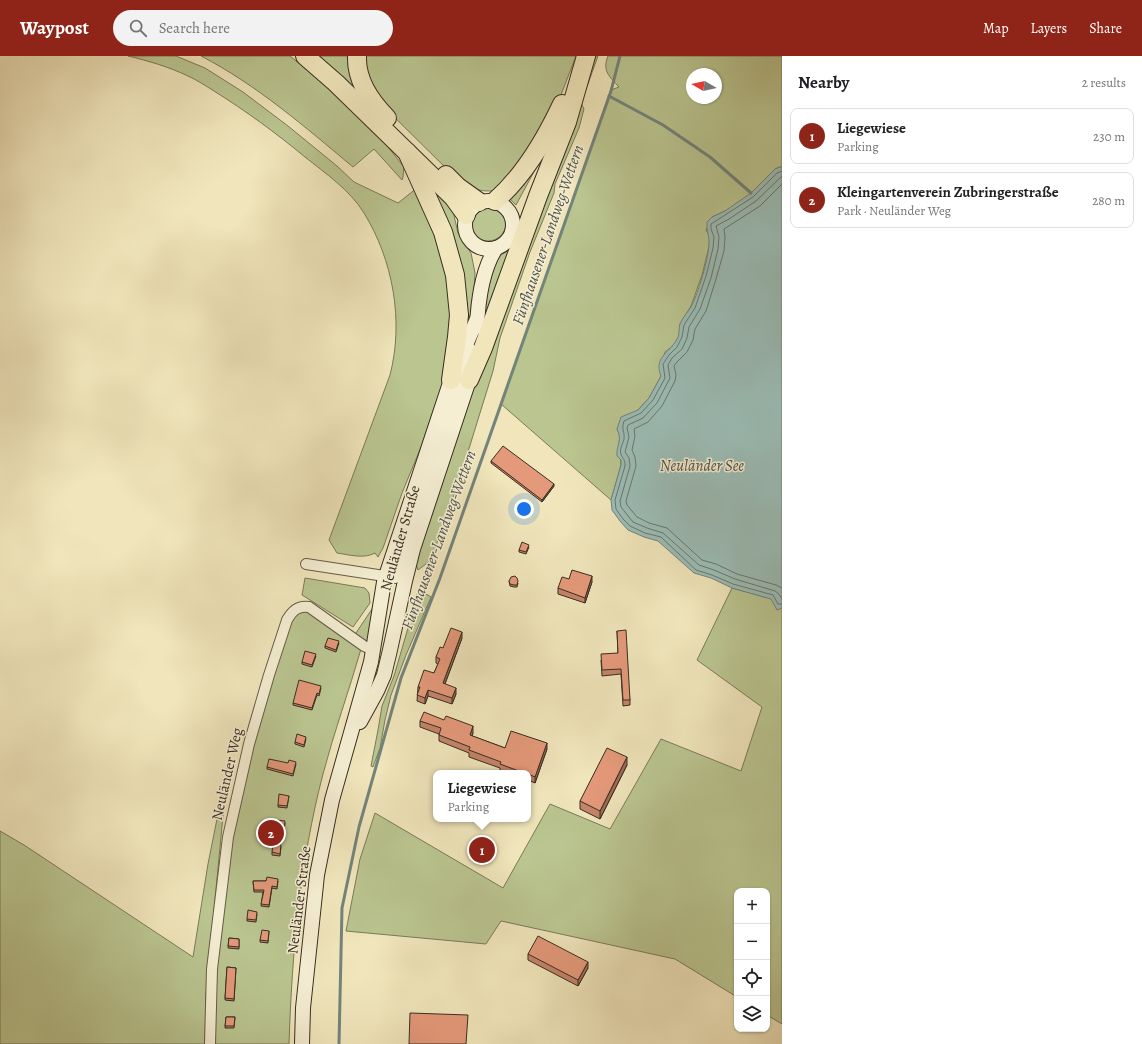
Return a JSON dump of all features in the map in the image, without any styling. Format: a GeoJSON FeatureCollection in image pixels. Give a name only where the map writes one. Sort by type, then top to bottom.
{"type":"FeatureCollection","features":[{"type":"Feature","properties":{"kind":"highway"},"geometry":{"type":"LineString","coordinates":[[305,56],[336,83],[453,197],[466,215]]}},
{"type":"Feature","properties":{"kind":"highway"},"geometry":{"type":"LineString","coordinates":[[358,56],[358,72],[361,82],[377,108],[458,186],[487,202],[515,181],[550,130],[586,56]]}},
{"type":"Feature","properties":{"kind":"highway"},"geometry":{"type":"LineString","coordinates":[[513,223],[530,197],[560,125],[586,56]]}},
{"type":"Feature","properties":{"kind":"highway"},"geometry":{"type":"LineString","coordinates":[[469,380],[483,348],[538,196],[567,122],[586,56]]}},
{"type":"Feature","properties":{"kind":"highway"},"geometry":{"type":"LineString","coordinates":[[407,152],[439,222],[455,275],[458,321],[457,344],[451,380]]}},
{"type":"Feature","properties":{"kind":"main road"},"geometry":{"type":"LineString","coordinates":[[466,215],[472,208],[487,202],[502,204],[512,215],[513,223]]}},
{"type":"Feature","properties":{"kind":"main road","name":"Neuländer Straße"},"geometry":{"type":"LineString","coordinates":[[466,215],[466,231],[479,256],[481,292]]}},
{"type":"Feature","properties":{"kind":"main road","name":"Neuländer Straße"},"geometry":{"type":"LineString","coordinates":[[302,1044],[303,1008],[317,875],[332,800],[368,674],[381,594],[395,578],[424,514],[469,380],[475,347],[481,292],[490,260],[496,248],[502,246],[509,238],[512,233],[513,223]]}},
{"type":"Feature","properties":{"kind":"main road"},"geometry":{"type":"LineString","coordinates":[[474,244],[485,249],[496,248]]}},
{"type":"Feature","properties":{"kind":"main road","name":"Neuländer Straße"},"geometry":{"type":"LineString","coordinates":[[342,763],[352,737],[384,675],[390,650],[395,578],[451,380],[477,319]]}},
{"type":"Feature","properties":{"kind":"street"},"geometry":{"type":"LineString","coordinates":[[306,564],[395,578],[467,361],[477,319]]}},
{"type":"Feature","properties":{"kind":"street","name":"Neuländer Weg"},"geometry":{"type":"LineString","coordinates":[[210,1044],[212,969],[228,837],[251,737],[287,620],[292,612],[298,607],[309,607],[364,646],[373,650]]}},
{"type":"Feature","properties":{"kind":"green space"},"geometry":{"type":"Polygon","coordinates":[[[128,56],[176,56],[205,68],[243,92],[288,126],[337,166],[354,182],[398,203],[417,188],[452,282],[450,362],[421,447],[402,493],[383,548],[378,557],[375,553],[362,556],[337,553],[329,540],[390,375],[394,354],[396,312],[393,291],[389,271],[374,231],[364,213],[344,189],[283,139],[249,114],[201,83],[181,73],[151,62],[128,56]]]}},
{"type":"Feature","properties":{"kind":"green space"},"geometry":{"type":"Polygon","coordinates":[[[201,56],[290,56],[331,89],[384,142],[404,167],[402,180],[374,149],[353,167],[299,122],[261,93],[222,67],[201,56]]]}},
{"type":"Feature","properties":{"kind":"green space"},"geometry":{"type":"Polygon","coordinates":[[[309,56],[353,56],[372,108],[309,56]]]}},
{"type":"Feature","properties":{"kind":"green space"},"geometry":{"type":"Polygon","coordinates":[[[363,56],[576,56],[552,118],[501,189],[483,191],[473,188],[457,179],[380,103],[371,89],[363,56]]]}},
{"type":"Feature","properties":{"kind":"green space"},"geometry":{"type":"Polygon","coordinates":[[[596,56],[598,56],[581,103],[584,109],[579,128],[555,184],[554,193],[530,252],[500,338],[493,371],[458,484],[431,560],[418,570],[415,561],[462,418],[562,143],[596,56]]]}},
{"type":"Feature","properties":{"kind":"green space"},"geometry":{"type":"Polygon","coordinates":[[[608,56],[782,56],[782,167],[779,167],[771,173],[760,186],[741,201],[712,217],[706,230],[710,237],[702,275],[691,306],[680,324],[679,336],[674,345],[665,352],[660,371],[661,376],[649,398],[617,429],[620,436],[619,443],[621,465],[611,500],[501,404],[611,90],[619,87],[612,80],[606,70],[608,56]]]}},
{"type":"Feature","properties":{"kind":"green space"},"geometry":{"type":"Polygon","coordinates":[[[536,168],[516,205],[508,197],[536,168]]]}},
{"type":"Feature","properties":{"kind":"green space"},"geometry":{"type":"Polygon","coordinates":[[[423,175],[453,211],[458,233],[471,253],[475,273],[474,289],[470,317],[464,336],[423,175]]]}},
{"type":"Feature","properties":{"kind":"green space"},"geometry":{"type":"Polygon","coordinates":[[[492,205],[501,210],[505,216],[505,230],[501,236],[492,241],[484,241],[475,236],[471,230],[470,219],[475,210],[481,206],[492,205]]]}},
{"type":"Feature","properties":{"kind":"green space"},"geometry":{"type":"Polygon","coordinates":[[[513,241],[484,321],[488,280],[501,252],[513,241]]]}},
{"type":"Feature","properties":{"kind":"green space"},"geometry":{"type":"Polygon","coordinates":[[[305,578],[365,588],[369,593],[370,603],[353,627],[302,595],[305,578]]]}},
{"type":"Feature","properties":{"kind":"green space"},"geometry":{"type":"Polygon","coordinates":[[[732,588],[772,599],[777,609],[782,608],[782,1024],[770,1017],[770,888],[734,888],[734,995],[675,959],[501,921],[486,944],[346,931],[360,859],[375,813],[503,888],[550,804],[610,829],[661,739],[741,771],[762,707],[697,660],[732,588]]]}},
{"type":"Feature","properties":{"kind":"green space"},"geometry":{"type":"Polygon","coordinates":[[[422,593],[431,597],[406,655],[391,695],[380,748],[373,767],[371,766],[382,706],[394,676],[413,611],[415,611],[416,606],[414,605],[417,594],[422,593]]]}},
{"type":"Feature","properties":{"kind":"green space"},"geometry":{"type":"Polygon","coordinates":[[[374,606],[368,643],[354,636],[374,606]]]}},
{"type":"Feature","properties":{"kind":"green space"},"geometry":{"type":"Polygon","coordinates":[[[306,610],[361,649],[327,758],[308,841],[298,908],[292,976],[289,1044],[213,1044],[214,986],[230,844],[258,721],[287,629],[295,614],[306,610]]]}},
{"type":"Feature","properties":{"kind":"green space"},"geometry":{"type":"Polygon","coordinates":[[[228,764],[206,993],[205,1044],[0,1044],[0,831],[24,845],[193,957],[208,864],[228,764]]]}},
{"type":"Feature","properties":{"kind":"water","name":"Neuländer See"},"geometry":{"type":"Polygon","coordinates":[[[782,167],[782,608],[777,610],[771,599],[732,588],[711,578],[694,573],[658,541],[628,530],[612,510],[611,500],[621,465],[621,460],[617,456],[619,433],[617,429],[621,417],[638,410],[649,398],[661,376],[659,364],[661,359],[678,337],[680,324],[697,294],[707,259],[709,245],[707,222],[712,217],[725,211],[751,193],[775,169],[782,167]]]}},
{"type":"Feature","properties":{"kind":"building"},"geometry":{"type":"Polygon","coordinates":[[[503,446],[554,484],[542,500],[491,461],[503,446]]]}},
{"type":"Feature","properties":{"kind":"building"},"geometry":{"type":"Polygon","coordinates":[[[522,542],[529,545],[526,552],[519,550],[522,542]]]}},
{"type":"Feature","properties":{"kind":"building"},"geometry":{"type":"Polygon","coordinates":[[[572,570],[592,576],[585,598],[558,588],[562,577],[569,579],[572,570]]]}},
{"type":"Feature","properties":{"kind":"building"},"geometry":{"type":"Polygon","coordinates":[[[515,576],[518,581],[517,585],[510,584],[509,581],[511,577],[515,576]]]}},
{"type":"Feature","properties":{"kind":"building"},"geometry":{"type":"Polygon","coordinates":[[[451,628],[462,632],[443,683],[456,688],[452,698],[428,690],[425,698],[417,695],[424,670],[434,673],[440,659],[436,657],[440,647],[443,648],[451,628]]]}},
{"type":"Feature","properties":{"kind":"building"},"geometry":{"type":"Polygon","coordinates":[[[626,630],[630,700],[623,700],[621,669],[602,670],[601,654],[618,653],[617,631],[626,630]]]}},
{"type":"Feature","properties":{"kind":"building"},"geometry":{"type":"Polygon","coordinates":[[[328,638],[339,641],[336,650],[325,646],[328,638]]]}},
{"type":"Feature","properties":{"kind":"building"},"geometry":{"type":"Polygon","coordinates":[[[305,651],[316,654],[312,665],[302,662],[305,651]]]}},
{"type":"Feature","properties":{"kind":"building"},"geometry":{"type":"Polygon","coordinates":[[[299,680],[321,686],[312,708],[293,703],[299,680]]]}},
{"type":"Feature","properties":{"kind":"building"},"geometry":{"type":"Polygon","coordinates":[[[424,712],[444,720],[446,716],[473,726],[470,735],[505,748],[511,731],[547,743],[535,777],[531,775],[531,770],[516,770],[500,764],[501,762],[469,750],[470,747],[439,735],[441,728],[420,721],[424,712]]]}},
{"type":"Feature","properties":{"kind":"building"},"geometry":{"type":"Polygon","coordinates":[[[297,734],[306,737],[304,745],[295,742],[297,734]]]}},
{"type":"Feature","properties":{"kind":"building"},"geometry":{"type":"Polygon","coordinates":[[[607,748],[627,757],[600,811],[580,801],[607,748]]]}},
{"type":"Feature","properties":{"kind":"building"},"geometry":{"type":"Polygon","coordinates":[[[269,759],[288,763],[289,760],[296,762],[293,774],[267,767],[269,759]]]}},
{"type":"Feature","properties":{"kind":"building"},"geometry":{"type":"Polygon","coordinates":[[[279,794],[289,796],[287,806],[278,805],[279,794]]]}},
{"type":"Feature","properties":{"kind":"building"},"geometry":{"type":"Polygon","coordinates":[[[276,820],[285,821],[284,830],[275,829],[276,820]]]}},
{"type":"Feature","properties":{"kind":"building"},"geometry":{"type":"Polygon","coordinates":[[[273,844],[281,845],[280,854],[272,852],[273,844]]]}},
{"type":"Feature","properties":{"kind":"building"},"geometry":{"type":"Polygon","coordinates":[[[267,877],[278,879],[277,887],[272,886],[269,905],[261,904],[264,890],[254,890],[253,881],[266,881],[267,877]]]}},
{"type":"Feature","properties":{"kind":"building"},"geometry":{"type":"Polygon","coordinates":[[[248,910],[257,912],[256,920],[247,919],[248,910]]]}},
{"type":"Feature","properties":{"kind":"building"},"geometry":{"type":"Polygon","coordinates":[[[262,930],[269,931],[268,941],[260,940],[262,930]]]}},
{"type":"Feature","properties":{"kind":"building"},"geometry":{"type":"Polygon","coordinates":[[[538,936],[588,962],[578,980],[528,954],[538,936]]]}},
{"type":"Feature","properties":{"kind":"building"},"geometry":{"type":"Polygon","coordinates":[[[229,938],[239,939],[239,947],[228,946],[229,938]]]}},
{"type":"Feature","properties":{"kind":"building"},"geometry":{"type":"Polygon","coordinates":[[[227,967],[236,968],[234,999],[225,998],[227,967]]]}},
{"type":"Feature","properties":{"kind":"building"},"geometry":{"type":"Polygon","coordinates":[[[410,1013],[468,1015],[466,1044],[409,1044],[410,1013]]]}},
{"type":"Feature","properties":{"kind":"building"},"geometry":{"type":"Polygon","coordinates":[[[226,1017],[235,1017],[234,1026],[225,1026],[226,1017]]]}},
{"type":"Feature","properties":{"kind":"waterway","name":"Fünfhausener-Landweg-Wettern"},"geometry":{"type":"LineString","coordinates":[[339,1044],[342,908],[359,827],[401,678],[440,578],[611,91],[620,56]]}},
{"type":"Feature","properties":{"kind":"waterway"},"geometry":{"type":"LineString","coordinates":[[609,96],[663,125],[710,157],[751,193]]}},
{"type":"Feature","properties":{"kind":"place","name":"Kleingartenverein Zubringerstraße"},"geometry":{"type":"Point","coordinates":[271,833]}},
{"type":"Feature","properties":{"kind":"place","name":"Liegewiese"},"geometry":{"type":"Point","coordinates":[482,850]}}]}
